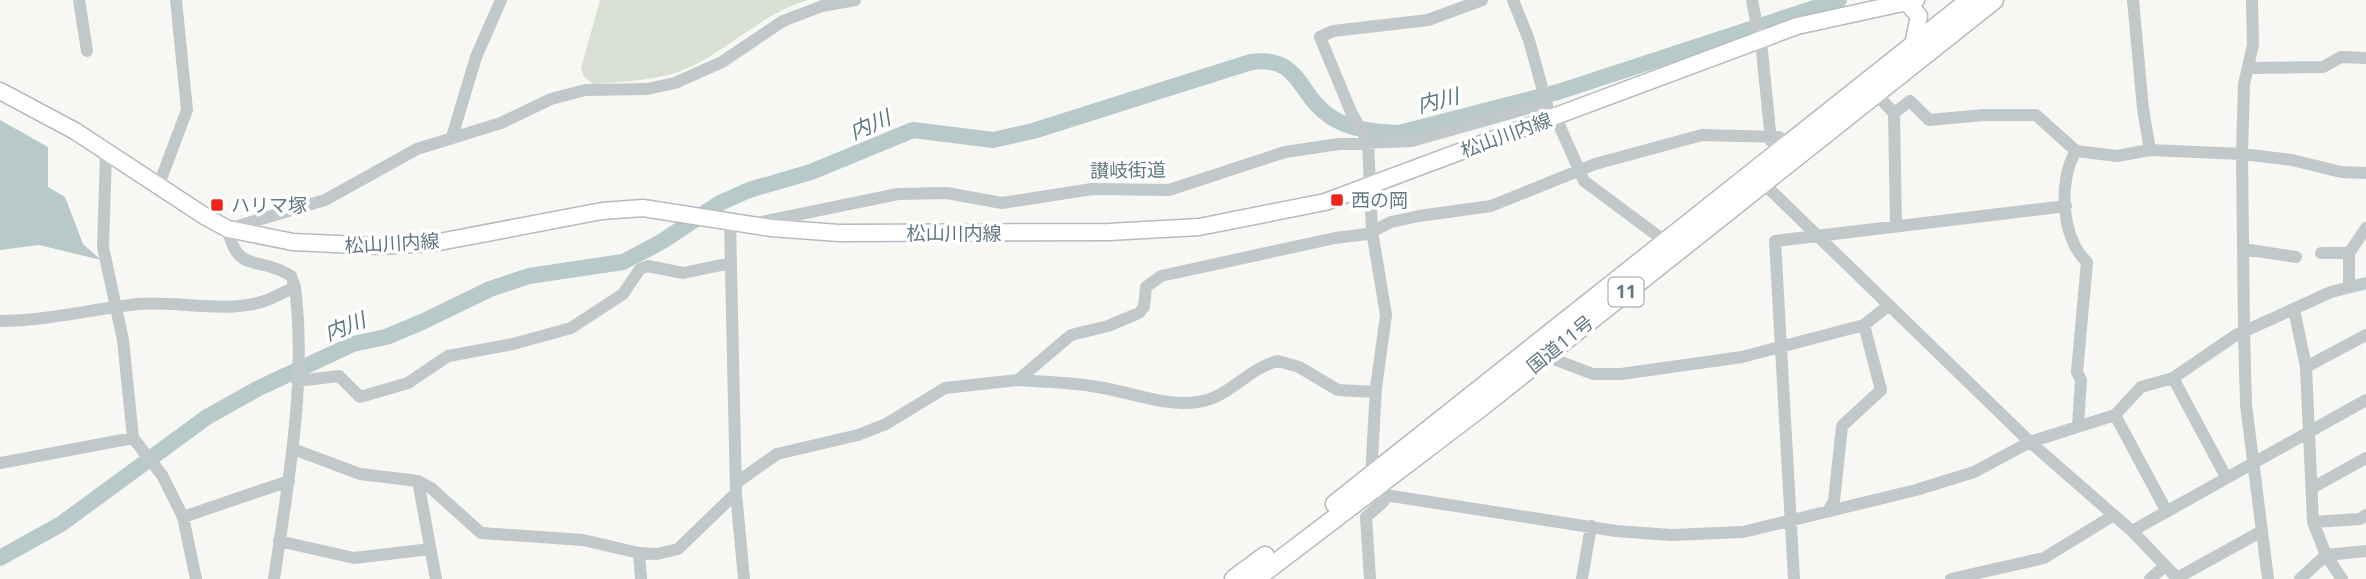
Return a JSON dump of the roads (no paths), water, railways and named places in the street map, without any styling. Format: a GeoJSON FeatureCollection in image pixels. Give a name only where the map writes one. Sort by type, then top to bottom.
{"type":"FeatureCollection","features":[{"type":"Feature","properties":{"kind":"highway","name":"国道11号"},"geometry":{"type":"LineString","coordinates":[[1255,579],[1378,486],[1546,347],[1758,179],[1913,45],[1970,0]]}},
{"type":"Feature","properties":{"kind":"highway","name":"国道11号"},"geometry":{"type":"LineString","coordinates":[[1546,347],[1666,242],[1876,94],[1994,0]]}},
{"type":"Feature","properties":{"kind":"highway","name":"国道11号"},"geometry":{"type":"LineString","coordinates":[[1234,579],[1378,486]]}},
{"type":"Feature","properties":{"kind":"main road","name":"松山川内線"},"geometry":{"type":"LineString","coordinates":[[0,91],[47,114],[106,154],[228,229],[293,242],[379,246],[433,243],[602,211],[643,208],[748,225],[839,233],[1156,231],[1199,227],[1290,210],[1371,186],[1553,119],[1757,38],[1797,26],[1909,1]]}},
{"type":"Feature","properties":{"kind":"main road"},"geometry":{"type":"LineString","coordinates":[[1909,1],[1909,5],[1919,16],[1913,45]]}},
{"type":"Feature","properties":{"kind":"street"},"geometry":{"type":"LineString","coordinates":[[79,0],[87,51]]}},
{"type":"Feature","properties":{"kind":"street"},"geometry":{"type":"LineString","coordinates":[[158,187],[187,110],[176,0]]}},
{"type":"Feature","properties":{"kind":"street"},"geometry":{"type":"LineString","coordinates":[[452,137],[476,57],[500,0]]}},
{"type":"Feature","properties":{"kind":"street"},"geometry":{"type":"LineString","coordinates":[[274,579],[293,449],[296,379],[295,286],[291,276],[278,267],[242,260],[232,248],[228,229],[325,200],[417,149],[501,124],[567,94],[585,90],[647,89],[675,83],[722,62],[783,21],[822,6],[855,0]]}},
{"type":"Feature","properties":{"kind":"street"},"geometry":{"type":"LineString","coordinates":[[1370,579],[1366,517],[1383,502],[1378,486],[1376,392],[1385,315],[1372,231],[1366,139],[1351,112],[1320,37],[1334,31],[1428,20],[1482,0]]}},
{"type":"Feature","properties":{"kind":"street"},"geometry":{"type":"LineString","coordinates":[[1513,0],[1529,40],[1545,102],[1584,181],[1666,242]]}},
{"type":"Feature","properties":{"kind":"street"},"geometry":{"type":"LineString","coordinates":[[1018,380],[1071,335],[1108,326],[1139,313],[1144,307],[1146,288],[1161,276],[1372,231],[1391,222],[1419,216],[1491,206],[1578,171],[1702,135],[1773,138],[1752,0]]}},
{"type":"Feature","properties":{"kind":"street"},"geometry":{"type":"LineString","coordinates":[[2133,0],[2150,150]]}},
{"type":"Feature","properties":{"kind":"street"},"geometry":{"type":"LineString","coordinates":[[2252,0],[2250,68],[2244,85],[2242,154],[2246,405],[2268,579]]}},
{"type":"Feature","properties":{"kind":"street"},"geometry":{"type":"LineString","coordinates":[[2250,68],[2323,67],[2340,57],[2366,58]]}},
{"type":"Feature","properties":{"kind":"street"},"geometry":{"type":"LineString","coordinates":[[1876,94],[1895,113],[1896,226]]}},
{"type":"Feature","properties":{"kind":"street"},"geometry":{"type":"LineString","coordinates":[[1895,113],[1910,101],[1929,120],[1984,115],[2036,115],[2076,151],[2117,156],[2150,150],[2242,154],[2292,160],[2341,172],[2366,173]]}},
{"type":"Feature","properties":{"kind":"street","name":"讃岐街道"},"geometry":{"type":"LineString","coordinates":[[748,225],[898,194],[947,193],[1002,203],[1092,189],[1169,190],[1285,152],[1366,139],[1431,137],[1545,102]]}},
{"type":"Feature","properties":{"kind":"street"},"geometry":{"type":"LineString","coordinates":[[2076,151],[2067,164],[2066,206],[2073,244],[2087,262],[2077,372],[2081,380],[2078,425]]}},
{"type":"Feature","properties":{"kind":"street"},"geometry":{"type":"LineString","coordinates":[[106,154],[103,247],[117,306],[137,443],[155,467],[183,517],[196,579]]}},
{"type":"Feature","properties":{"kind":"street"},"geometry":{"type":"LineString","coordinates":[[1758,179],[2030,442],[2132,531],[2177,579],[2262,531]]}},
{"type":"Feature","properties":{"kind":"street"},"geometry":{"type":"LineString","coordinates":[[1794,579],[1775,241],[2066,206]]}},
{"type":"Feature","properties":{"kind":"street"},"geometry":{"type":"LineString","coordinates":[[730,222],[736,488],[744,579]]}},
{"type":"Feature","properties":{"kind":"street"},"geometry":{"type":"LineString","coordinates":[[2348,286],[2349,253],[2366,228]]}},
{"type":"Feature","properties":{"kind":"street"},"geometry":{"type":"LineString","coordinates":[[2243,249],[2295,257]]}},
{"type":"Feature","properties":{"kind":"street"},"geometry":{"type":"LineString","coordinates":[[2321,253],[2349,253]]}},
{"type":"Feature","properties":{"kind":"street"},"geometry":{"type":"LineString","coordinates":[[296,379],[339,376],[360,397],[408,383],[448,356],[513,344],[571,328],[623,294],[640,269],[648,266],[683,273],[731,263]]}},
{"type":"Feature","properties":{"kind":"street"},"geometry":{"type":"LineString","coordinates":[[1378,486],[1591,526],[1671,535],[1743,532],[1974,472],[2030,442],[2115,415],[2141,387],[2173,379],[2244,331],[2348,286],[2366,283]]}},
{"type":"Feature","properties":{"kind":"street"},"geometry":{"type":"LineString","coordinates":[[0,321],[30,321],[117,306],[168,301],[204,306],[248,305],[262,302],[295,286]]}},
{"type":"Feature","properties":{"kind":"street"},"geometry":{"type":"LineString","coordinates":[[1546,347],[1556,359],[1593,374],[1621,374],[1730,359],[1780,347],[1864,325],[1888,306]]}},
{"type":"Feature","properties":{"kind":"street"},"geometry":{"type":"LineString","coordinates":[[2294,309],[2306,367],[2307,433],[2314,522],[2326,555],[2342,579]]}},
{"type":"Feature","properties":{"kind":"street"},"geometry":{"type":"LineString","coordinates":[[1828,511],[1834,501],[1842,426],[1881,390],[1864,325]]}},
{"type":"Feature","properties":{"kind":"street"},"geometry":{"type":"LineString","coordinates":[[2306,367],[2366,335]]}},
{"type":"Feature","properties":{"kind":"street"},"geometry":{"type":"LineString","coordinates":[[293,449],[360,474],[418,481],[430,488],[481,533],[583,540],[639,553],[657,554],[678,549],[736,488],[777,454],[858,435],[886,424],[945,388],[1018,380],[1095,386],[1176,403],[1199,402],[1219,395],[1254,371],[1278,360],[1299,367],[1338,390],[1376,392]]}},
{"type":"Feature","properties":{"kind":"street"},"geometry":{"type":"LineString","coordinates":[[2173,379],[2226,477]]}},
{"type":"Feature","properties":{"kind":"street"},"geometry":{"type":"LineString","coordinates":[[2132,531],[2366,400]]}},
{"type":"Feature","properties":{"kind":"street"},"geometry":{"type":"LineString","coordinates":[[2115,415],[2166,510]]}},
{"type":"Feature","properties":{"kind":"street"},"geometry":{"type":"LineString","coordinates":[[0,463],[137,443]]}},
{"type":"Feature","properties":{"kind":"street"},"geometry":{"type":"LineString","coordinates":[[2312,488],[2366,458]]}},
{"type":"Feature","properties":{"kind":"street"},"geometry":{"type":"LineString","coordinates":[[183,517],[289,481]]}},
{"type":"Feature","properties":{"kind":"street"},"geometry":{"type":"LineString","coordinates":[[418,481],[436,579]]}},
{"type":"Feature","properties":{"kind":"street"},"geometry":{"type":"LineString","coordinates":[[1951,579],[2044,558],[2113,515]]}},
{"type":"Feature","properties":{"kind":"street"},"geometry":{"type":"LineString","coordinates":[[2314,522],[2360,519],[2366,515]]}},
{"type":"Feature","properties":{"kind":"street"},"geometry":{"type":"LineString","coordinates":[[1582,579],[1591,526]]}},
{"type":"Feature","properties":{"kind":"street"},"geometry":{"type":"LineString","coordinates":[[279,541],[354,558],[430,549]]}},
{"type":"Feature","properties":{"kind":"street"},"geometry":{"type":"LineString","coordinates":[[2300,579],[2326,555],[2366,551]]}},
{"type":"Feature","properties":{"kind":"street"},"geometry":{"type":"LineString","coordinates":[[639,553],[640,579]]}},
{"type":"Feature","properties":{"kind":"street"},"geometry":{"type":"LineString","coordinates":[[2150,579],[2165,566]]}},
{"type":"Feature","properties":{"kind":"waterway","name":"内川"},"geometry":{"type":"LineString","coordinates":[[0,558],[61,524],[207,417],[259,388],[353,344],[386,337],[422,322],[490,289],[529,276],[623,262],[661,242],[720,203],[749,190],[811,172],[913,130],[993,140],[1033,131],[1251,62],[1267,61],[1289,71],[1331,117],[1364,130],[1399,133],[1558,92],[1839,0]]}},
{"type":"Feature","properties":{"kind":"place","name":"西の岡"},"geometry":{"type":"Point","coordinates":[1337,200]}},
{"type":"Feature","properties":{"kind":"place","name":"ハリマ塚"},"geometry":{"type":"Point","coordinates":[217,205]}}]}
